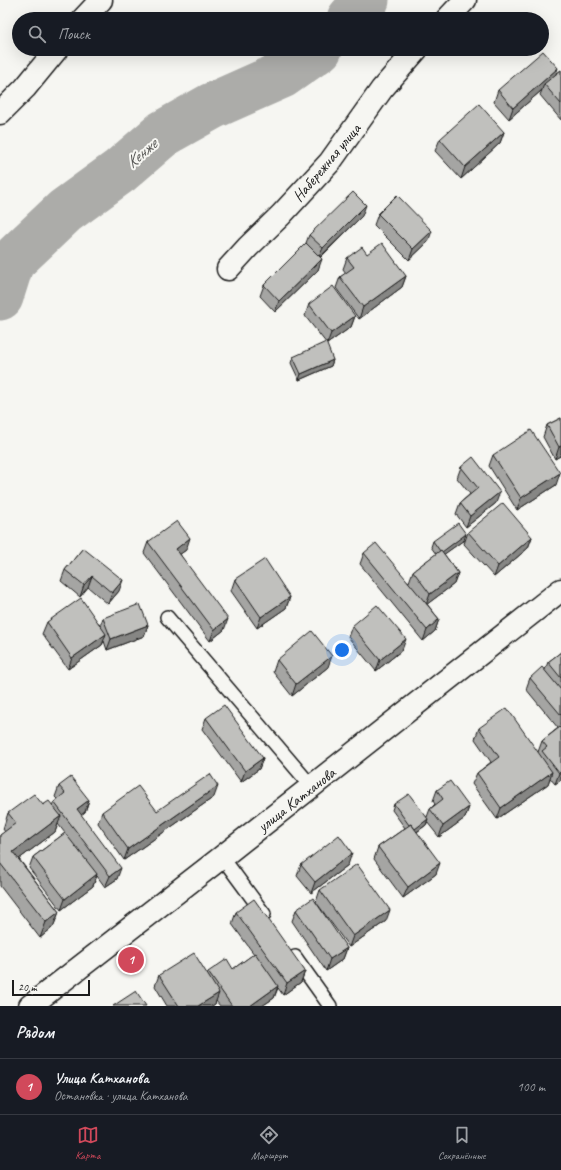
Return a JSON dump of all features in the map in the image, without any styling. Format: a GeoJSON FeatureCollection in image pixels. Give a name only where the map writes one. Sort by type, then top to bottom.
{"type":"FeatureCollection","features":[{"type":"Feature","properties":{"kind":"street"},"geometry":{"type":"LineString","coordinates":[[90,12],[101,0]]}},
{"type":"Feature","properties":{"kind":"street"},"geometry":{"type":"LineString","coordinates":[[453,12],[465,0]]}},
{"type":"Feature","properties":{"kind":"street"},"geometry":{"type":"LineString","coordinates":[[0,113],[25,88],[51,56]]}},
{"type":"Feature","properties":{"kind":"street","name":"Набережная улица"},"geometry":{"type":"LineString","coordinates":[[228,269],[330,162],[382,89],[411,56]]}},
{"type":"Feature","properties":{"kind":"street","name":"улица Катханова"},"geometry":{"type":"LineString","coordinates":[[30,1006],[312,787],[561,590]]}},
{"type":"Feature","properties":{"kind":"lane"},"geometry":{"type":"LineString","coordinates":[[167,617],[312,787]]}},
{"type":"Feature","properties":{"kind":"lane"},"geometry":{"type":"LineString","coordinates":[[222,857],[269,922]]}},
{"type":"Feature","properties":{"kind":"lane"},"geometry":{"type":"LineString","coordinates":[[287,947],[330,1006]]}},
{"type":"Feature","properties":{"kind":"building"},"geometry":{"type":"Polygon","coordinates":[[[537,56],[547,56],[558,68],[513,108],[498,90],[537,56]]]}},
{"type":"Feature","properties":{"kind":"building"},"geometry":{"type":"Polygon","coordinates":[[[561,70],[561,104],[544,84],[561,70]]]}},
{"type":"Feature","properties":{"kind":"building"},"geometry":{"type":"Polygon","coordinates":[[[479,104],[504,132],[465,167],[440,139],[479,104]]]}},
{"type":"Feature","properties":{"kind":"building"},"geometry":{"type":"Polygon","coordinates":[[[353,192],[366,205],[323,248],[309,235],[353,192]]]}},
{"type":"Feature","properties":{"kind":"building"},"geometry":{"type":"Polygon","coordinates":[[[397,195],[432,231],[413,249],[378,214],[397,195]]]}},
{"type":"Feature","properties":{"kind":"building"},"geometry":{"type":"Polygon","coordinates":[[[306,243],[322,259],[279,301],[264,285],[306,243]]]}},
{"type":"Feature","properties":{"kind":"building"},"geometry":{"type":"Polygon","coordinates":[[[382,243],[406,276],[363,307],[340,277],[354,267],[347,258],[362,247],[367,254],[382,243]]]}},
{"type":"Feature","properties":{"kind":"building"},"geometry":{"type":"Polygon","coordinates":[[[333,286],[355,316],[331,333],[309,304],[333,286]]]}},
{"type":"Feature","properties":{"kind":"building"},"geometry":{"type":"Polygon","coordinates":[[[326,342],[333,360],[301,374],[293,357],[326,342]]]}},
{"type":"Feature","properties":{"kind":"building"},"geometry":{"type":"Polygon","coordinates":[[[561,418],[561,446],[559,447],[547,425],[561,418]]]}},
{"type":"Feature","properties":{"kind":"building"},"geometry":{"type":"Polygon","coordinates":[[[531,430],[560,473],[521,498],[493,455],[531,430]]]}},
{"type":"Feature","properties":{"kind":"building"},"geometry":{"type":"Polygon","coordinates":[[[473,457],[500,492],[470,516],[460,503],[478,488],[461,467],[473,457]]]}},
{"type":"Feature","properties":{"kind":"building"},"geometry":{"type":"Polygon","coordinates":[[[503,503],[532,537],[498,566],[468,532],[503,503]]]}},
{"type":"Feature","properties":{"kind":"building"},"geometry":{"type":"Polygon","coordinates":[[[177,521],[190,538],[176,549],[228,619],[214,630],[148,542],[177,521]]]}},
{"type":"Feature","properties":{"kind":"building"},"geometry":{"type":"Polygon","coordinates":[[[458,523],[466,534],[442,552],[441,550],[440,551],[433,541],[458,523]]]}},
{"type":"Feature","properties":{"kind":"building"},"geometry":{"type":"Polygon","coordinates":[[[376,543],[439,619],[427,630],[364,553],[376,543]]]}},
{"type":"Feature","properties":{"kind":"building"},"geometry":{"type":"Polygon","coordinates":[[[83,548],[123,580],[112,593],[92,576],[84,585],[65,570],[83,548]]]}},
{"type":"Feature","properties":{"kind":"building"},"geometry":{"type":"Polygon","coordinates":[[[441,550],[458,573],[430,594],[413,571],[441,550]]]}},
{"type":"Feature","properties":{"kind":"building"},"geometry":{"type":"Polygon","coordinates":[[[265,559],[290,597],[261,617],[235,579],[265,559]]]}},
{"type":"Feature","properties":{"kind":"building"},"geometry":{"type":"Polygon","coordinates":[[[81,598],[106,634],[72,658],[47,622],[81,598]]]}},
{"type":"Feature","properties":{"kind":"building"},"geometry":{"type":"Polygon","coordinates":[[[140,604],[148,625],[111,639],[103,618],[140,604]]]}},
{"type":"Feature","properties":{"kind":"building"},"geometry":{"type":"Polygon","coordinates":[[[377,605],[406,639],[380,660],[352,626],[377,605]]]}},
{"type":"Feature","properties":{"kind":"building"},"geometry":{"type":"Polygon","coordinates":[[[312,631],[332,656],[296,684],[277,660],[312,631]]]}},
{"type":"Feature","properties":{"kind":"building"},"geometry":{"type":"Polygon","coordinates":[[[561,652],[561,678],[548,662],[561,652]]]}},
{"type":"Feature","properties":{"kind":"building"},"geometry":{"type":"Polygon","coordinates":[[[542,667],[561,690],[561,715],[530,678],[542,667]]]}},
{"type":"Feature","properties":{"kind":"building"},"geometry":{"type":"Polygon","coordinates":[[[224,705],[263,758],[245,771],[206,718],[224,705]]]}},
{"type":"Feature","properties":{"kind":"building"},"geometry":{"type":"Polygon","coordinates":[[[507,708],[552,772],[501,808],[477,773],[499,757],[479,728],[507,708]]]}},
{"type":"Feature","properties":{"kind":"building"},"geometry":{"type":"Polygon","coordinates":[[[560,727],[561,772],[559,773],[542,751],[547,747],[542,741],[560,727]]]}},
{"type":"Feature","properties":{"kind":"building"},"geometry":{"type":"Polygon","coordinates":[[[210,774],[218,786],[128,849],[102,812],[138,786],[157,811],[210,774]]]}},
{"type":"Feature","properties":{"kind":"building"},"geometry":{"type":"Polygon","coordinates":[[[71,777],[89,800],[77,809],[121,868],[110,876],[54,802],[65,793],[59,786],[71,777]]]}},
{"type":"Feature","properties":{"kind":"building"},"geometry":{"type":"Polygon","coordinates":[[[450,781],[469,807],[443,826],[430,809],[443,799],[437,790],[450,781]]]}},
{"type":"Feature","properties":{"kind":"building"},"geometry":{"type":"Polygon","coordinates":[[[34,794],[43,805],[49,801],[61,816],[13,852],[59,912],[46,922],[0,863],[0,835],[16,823],[8,813],[34,794]]]}},
{"type":"Feature","properties":{"kind":"building"},"geometry":{"type":"Polygon","coordinates":[[[409,794],[428,819],[415,829],[411,824],[409,825],[394,804],[409,794]]]}},
{"type":"Feature","properties":{"kind":"building"},"geometry":{"type":"Polygon","coordinates":[[[411,824],[440,863],[408,887],[378,847],[411,824]]]}},
{"type":"Feature","properties":{"kind":"building"},"geometry":{"type":"Polygon","coordinates":[[[65,833],[97,874],[65,899],[33,857],[65,833]]]}},
{"type":"Feature","properties":{"kind":"building"},"geometry":{"type":"Polygon","coordinates":[[[339,835],[352,853],[315,882],[301,865],[339,835]]]}},
{"type":"Feature","properties":{"kind":"building"},"geometry":{"type":"Polygon","coordinates":[[[357,864],[390,910],[353,936],[320,890],[357,864]]]}},
{"type":"Feature","properties":{"kind":"building"},"geometry":{"type":"Polygon","coordinates":[[[313,898],[347,948],[330,959],[296,910],[313,898]]]}},
{"type":"Feature","properties":{"kind":"building"},"geometry":{"type":"Polygon","coordinates":[[[254,899],[305,971],[287,983],[236,912],[254,899]]]}},
{"type":"Feature","properties":{"kind":"building"},"geometry":{"type":"Polygon","coordinates":[[[194,953],[219,993],[198,1006],[179,1006],[159,975],[194,953]]]}},
{"type":"Feature","properties":{"kind":"building"},"geometry":{"type":"Polygon","coordinates":[[[255,953],[278,986],[250,1006],[232,1006],[208,972],[227,959],[233,969],[255,953]]]}},
{"type":"Feature","properties":{"kind":"building"},"geometry":{"type":"Polygon","coordinates":[[[136,991],[146,1006],[113,1006],[136,991]]]}},
{"type":"Feature","properties":{"kind":"waterway","name":"Кенже"},"geometry":{"type":"LineString","coordinates":[[356,12],[366,0]]}},
{"type":"Feature","properties":{"kind":"waterway","name":"Кенже"},"geometry":{"type":"LineString","coordinates":[[0,297],[11,262],[65,211],[120,171],[164,133],[212,106],[282,75],[309,56]]}},
{"type":"Feature","properties":{"kind":"place","name":"Улица Катханова"},"geometry":{"type":"Point","coordinates":[131,960]}}]}
